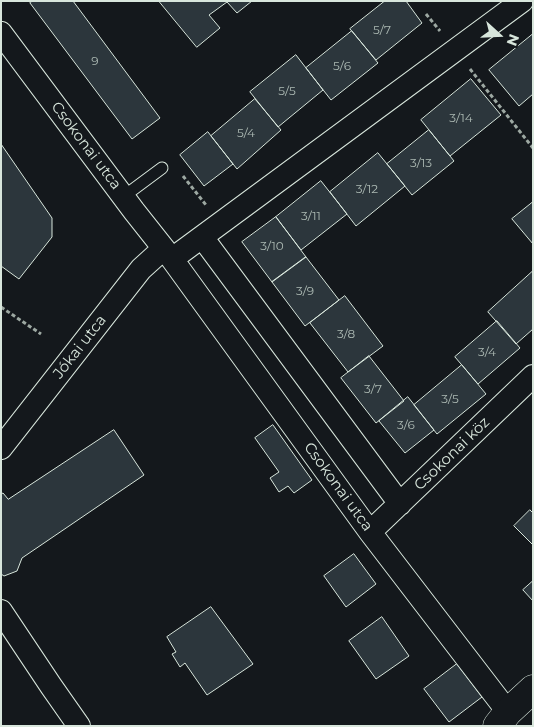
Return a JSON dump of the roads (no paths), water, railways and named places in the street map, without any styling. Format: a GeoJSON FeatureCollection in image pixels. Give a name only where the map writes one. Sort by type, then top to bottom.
{"type":"FeatureCollection","features":[{"type":"Feature","properties":{"kind":"street"},"geometry":{"type":"LineString","coordinates":[[167,254],[202,237],[522,1]]}},
{"type":"Feature","properties":{"kind":"street","name":"Csokonai utca"},"geometry":{"type":"LineString","coordinates":[[1,33],[167,254],[370,532],[519,705]]}},
{"type":"Feature","properties":{"kind":"street"},"geometry":{"type":"LineString","coordinates":[[202,237],[400,504]]}},
{"type":"Feature","properties":{"kind":"street","name":"Jókai utca"},"geometry":{"type":"LineString","coordinates":[[1,448],[141,269],[167,254]]}},
{"type":"Feature","properties":{"kind":"street","name":"Csokonai köz"},"geometry":{"type":"LineString","coordinates":[[370,532],[533,376]]}},
{"type":"Feature","properties":{"kind":"street"},"geometry":{"type":"LineString","coordinates":[[1,611],[79,726]]}},
{"type":"Feature","properties":{"kind":"lane"},"geometry":{"type":"LineString","coordinates":[[123,197],[162,168]]}}]}
